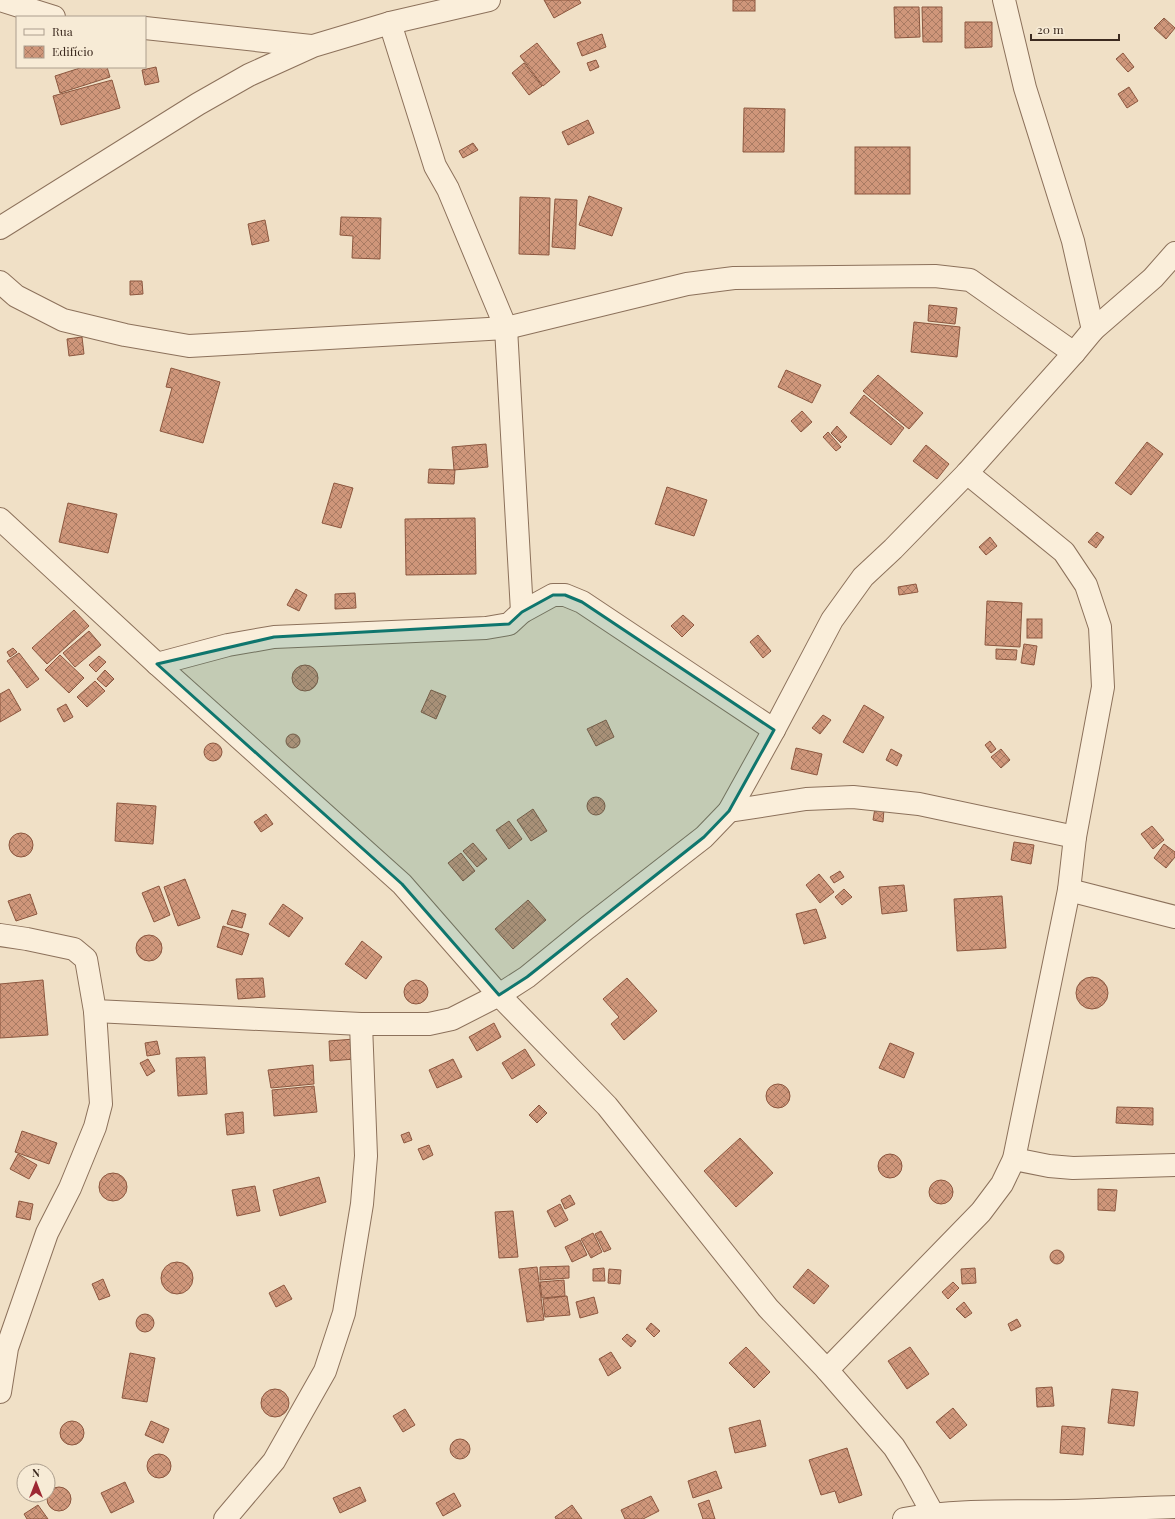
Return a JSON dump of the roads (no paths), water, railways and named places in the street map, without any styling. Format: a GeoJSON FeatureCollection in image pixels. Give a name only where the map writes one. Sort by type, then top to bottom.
{"type":"FeatureCollection","features":[{"type":"Feature","properties":{"kind":"street"},"geometry":{"type":"LineString","coordinates":[[0,0],[51,16]]}},
{"type":"Feature","properties":{"kind":"street"},"geometry":{"type":"LineString","coordinates":[[0,228],[198,104],[249,75],[313,46],[390,24],[489,0]]}},
{"type":"Feature","properties":{"kind":"street"},"geometry":{"type":"LineString","coordinates":[[1004,0],[1025,88],[1073,241],[1093,330]]}},
{"type":"Feature","properties":{"kind":"street"},"geometry":{"type":"LineString","coordinates":[[390,24],[435,166],[448,189],[506,328],[522,612]]}},
{"type":"Feature","properties":{"kind":"street"},"geometry":{"type":"LineString","coordinates":[[146,28],[313,46]]}},
{"type":"Feature","properties":{"kind":"street"},"geometry":{"type":"LineString","coordinates":[[95,1011],[361,1024],[429,1024],[452,1018],[499,995],[527,977],[587,928],[704,837],[730,811],[832,620],[863,577],[894,549],[967,473],[1093,330],[1153,278],[1175,253]]}},
{"type":"Feature","properties":{"kind":"street"},"geometry":{"type":"LineString","coordinates":[[0,282],[16,296],[63,320],[125,335],[189,346],[506,328],[687,284],[734,278],[935,276],[970,280],[1074,353]]}},
{"type":"Feature","properties":{"kind":"street"},"geometry":{"type":"LineString","coordinates":[[1153,278],[1175,276]]}},
{"type":"Feature","properties":{"kind":"street"},"geometry":{"type":"LineString","coordinates":[[827,1370],[981,1212],[1002,1184],[1014,1159],[1069,890],[1075,837],[1104,687],[1100,627],[1086,585],[1064,552],[967,473]]}},
{"type":"Feature","properties":{"kind":"street"},"geometry":{"type":"LineString","coordinates":[[0,519],[157,664],[402,884],[499,995],[607,1106],[768,1308],[827,1370],[894,1447],[933,1514]]}},
{"type":"Feature","properties":{"kind":"street"},"geometry":{"type":"LineString","coordinates":[[157,664],[228,645],[274,636],[486,628],[509,624],[522,612],[553,594],[566,594],[582,602],[774,730]]}},
{"type":"Feature","properties":{"kind":"street"},"geometry":{"type":"LineString","coordinates":[[730,811],[806,799],[853,797],[918,804],[1075,837]]}},
{"type":"Feature","properties":{"kind":"street"},"geometry":{"type":"LineString","coordinates":[[1069,890],[1175,916]]}},
{"type":"Feature","properties":{"kind":"street"},"geometry":{"type":"LineString","coordinates":[[0,935],[74,949],[86,959],[95,1011],[101,1104],[95,1127],[70,1188],[47,1233],[4,1346],[0,1392]]}},
{"type":"Feature","properties":{"kind":"street"},"geometry":{"type":"LineString","coordinates":[[225,1519],[274,1461],[324,1371],[344,1313],[362,1204],[366,1156],[361,1024]]}},
{"type":"Feature","properties":{"kind":"street"},"geometry":{"type":"LineString","coordinates":[[1014,1159],[1049,1166],[1073,1168],[1175,1165]]}},
{"type":"Feature","properties":{"kind":"street"},"geometry":{"type":"LineString","coordinates":[[904,1519],[933,1514],[998,1515],[1175,1507]]}}]}
